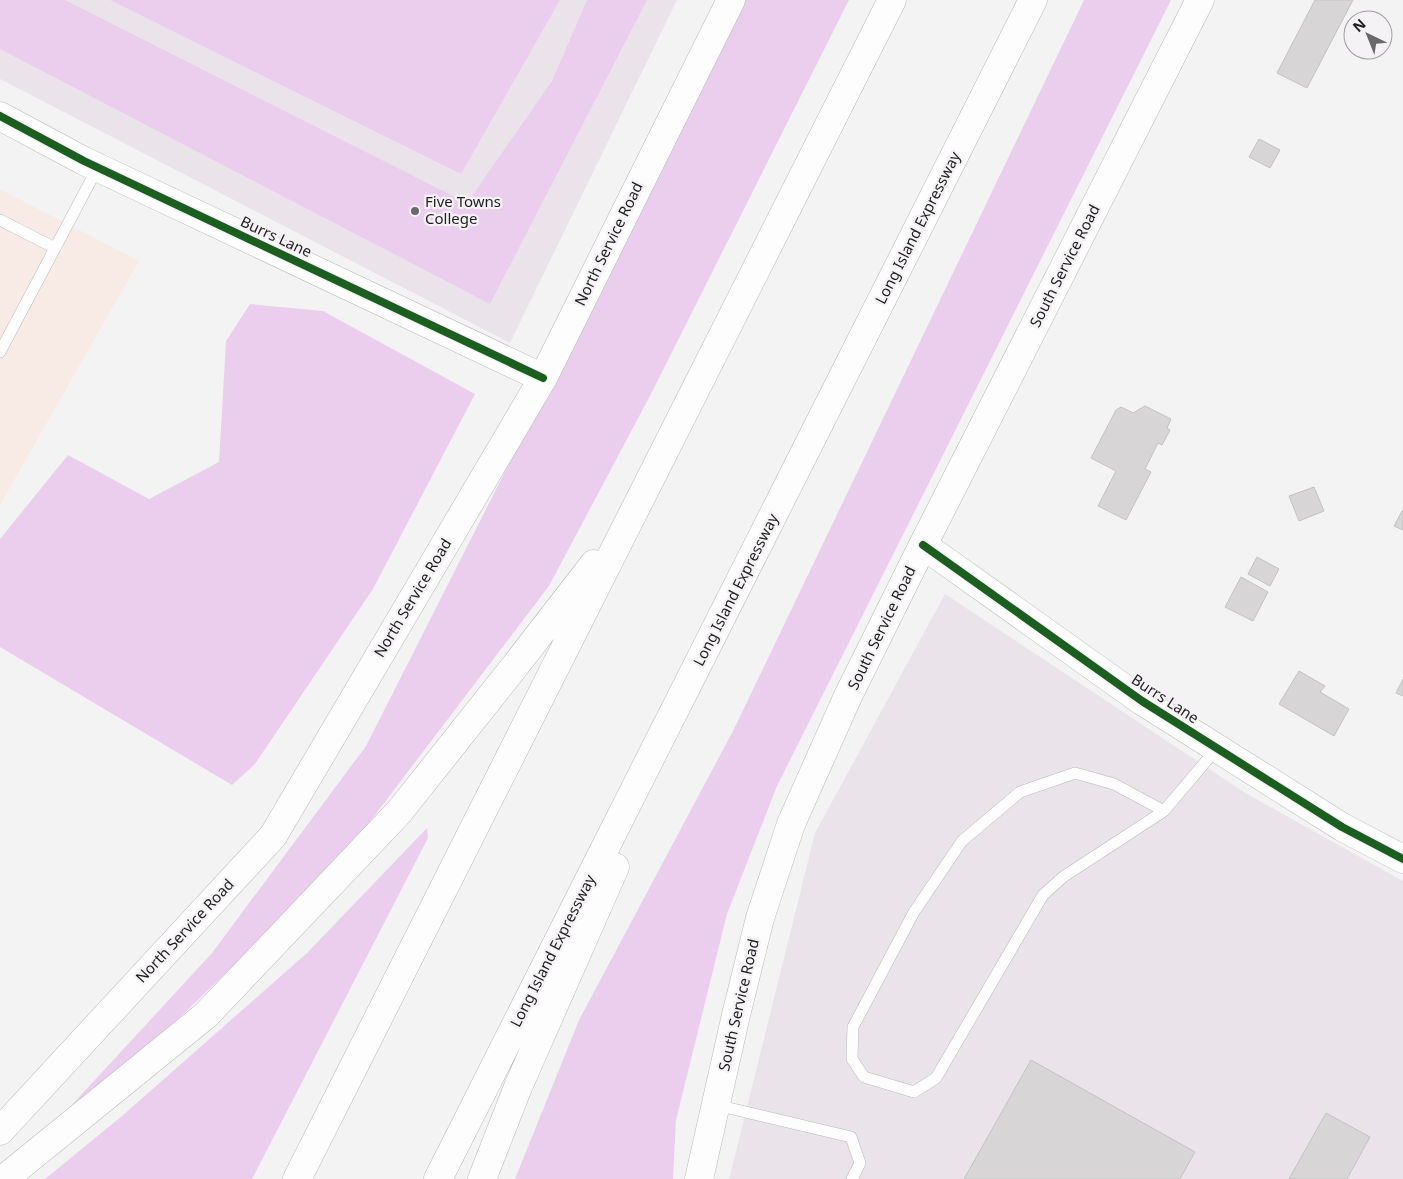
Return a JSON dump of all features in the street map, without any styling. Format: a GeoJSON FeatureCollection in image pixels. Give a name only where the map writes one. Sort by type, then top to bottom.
{"type":"FeatureCollection","features":[{"type":"Feature","properties":{"kind":"main road","name":"North Service Road"},"geometry":{"type":"LineString","coordinates":[[0,1131],[273,836],[543,378],[731,0]]}},
{"type":"Feature","properties":{"kind":"main road"},"geometry":{"type":"LineString","coordinates":[[297,1179],[892,0]]}},
{"type":"Feature","properties":{"kind":"main road","name":"Long Island Expressway"},"geometry":{"type":"LineString","coordinates":[[438,1179],[1033,0]]}},
{"type":"Feature","properties":{"kind":"main road","name":"South Service Road"},"geometry":{"type":"LineString","coordinates":[[699,1179],[760,918],[791,824],[848,696],[1200,0]]}},
{"type":"Feature","properties":{"kind":"main road","name":"Burrs Lane"},"geometry":{"type":"LineString","coordinates":[[0,116],[98,168],[543,378]]}},
{"type":"Feature","properties":{"kind":"main road"},"geometry":{"type":"LineString","coordinates":[[4,1179],[206,1015],[399,812],[515,666],[634,511]]}},
{"type":"Feature","properties":{"kind":"main road","name":"Burrs Lane"},"geometry":{"type":"LineString","coordinates":[[923,545],[1142,702],[1342,826],[1403,859]]}},
{"type":"Feature","properties":{"kind":"main road"},"geometry":{"type":"LineString","coordinates":[[482,1179],[518,1087],[747,568]]}},
{"type":"Feature","properties":{"kind":"lane"},"geometry":{"type":"LineString","coordinates":[[0,352],[98,168]]}},
{"type":"Feature","properties":{"kind":"lane"},"geometry":{"type":"LineString","coordinates":[[0,220],[55,248]]}},
{"type":"Feature","properties":{"kind":"lane"},"geometry":{"type":"LineString","coordinates":[[1164,811],[1114,784],[1075,773],[1020,792],[962,841],[914,912],[853,1027],[852,1059],[864,1077],[914,1092],[936,1078],[1043,895],[1063,878],[1164,811],[1217,748]]}},
{"type":"Feature","properties":{"kind":"lane"},"geometry":{"type":"LineString","coordinates":[[716,1105],[851,1137],[860,1163],[852,1179]]}},
{"type":"Feature","properties":{"kind":"shaded area","name":"Five Towns College"},"geometry":{"type":"Polygon","coordinates":[[[0,0],[677,0],[510,343],[0,79],[0,0]]]}},
{"type":"Feature","properties":{"kind":"shaded area"},"geometry":{"type":"Polygon","coordinates":[[[0,0],[65,0],[467,203],[552,81],[587,0],[647,0],[490,304],[0,49],[0,0]]]}},
{"type":"Feature","properties":{"kind":"shaded area"},"geometry":{"type":"Polygon","coordinates":[[[110,0],[560,0],[461,174],[110,0]]]}},
{"type":"Feature","properties":{"kind":"shaded area"},"geometry":{"type":"Polygon","coordinates":[[[744,0],[849,0],[652,392],[549,586],[334,869],[149,1047],[69,1108],[212,953],[366,746],[744,0]]]}},
{"type":"Feature","properties":{"kind":"shaded area"},"geometry":{"type":"Polygon","coordinates":[[[1084,0],[1171,0],[777,786],[727,914],[676,1120],[673,1179],[515,1179],[579,1020],[734,729],[1084,0]]]}},
{"type":"Feature","properties":{"kind":"shaded area"},"geometry":{"type":"Polygon","coordinates":[[[0,189],[139,261],[0,505],[0,189]]]}},
{"type":"Feature","properties":{"kind":"shaded area"},"geometry":{"type":"Polygon","coordinates":[[[250,304],[323,311],[475,394],[373,589],[255,764],[232,785],[0,647],[0,539],[68,455],[149,499],[219,462],[226,341],[250,304]]]}},
{"type":"Feature","properties":{"kind":"shaded area"},"geometry":{"type":"Polygon","coordinates":[[[945,594],[1247,794],[1403,881],[1403,1179],[729,1179],[815,833],[945,594]]]}},
{"type":"Feature","properties":{"kind":"shaded area"},"geometry":{"type":"Polygon","coordinates":[[[427,828],[428,838],[252,1179],[45,1179],[122,1116],[307,953],[427,828]]]}},
{"type":"Feature","properties":{"kind":"building"},"geometry":{"type":"Polygon","coordinates":[[[1315,0],[1353,0],[1348,10],[1343,10],[1343,19],[1307,88],[1277,73],[1315,0]]]}},
{"type":"Feature","properties":{"kind":"building"},"geometry":{"type":"Polygon","coordinates":[[[1259,139],[1280,150],[1270,168],[1249,157],[1259,139]]]}},
{"type":"Feature","properties":{"kind":"building"},"geometry":{"type":"Polygon","coordinates":[[[1145,406],[1171,419],[1167,428],[1170,430],[1162,445],[1158,443],[1145,469],[1151,472],[1126,520],[1098,506],[1116,471],[1091,458],[1116,410],[1121,407],[1133,413],[1145,406]]]}},
{"type":"Feature","properties":{"kind":"building"},"geometry":{"type":"Polygon","coordinates":[[[1314,487],[1324,511],[1299,521],[1289,496],[1314,487]]]}},
{"type":"Feature","properties":{"kind":"building"},"geometry":{"type":"Polygon","coordinates":[[[1403,511],[1403,530],[1394,526],[1403,511]]]}},
{"type":"Feature","properties":{"kind":"building"},"geometry":{"type":"Polygon","coordinates":[[[1257,557],[1279,569],[1270,586],[1248,574],[1257,557]]]}},
{"type":"Feature","properties":{"kind":"building"},"geometry":{"type":"Polygon","coordinates":[[[1241,577],[1268,592],[1253,621],[1225,607],[1241,577]]]}},
{"type":"Feature","properties":{"kind":"building"},"geometry":{"type":"Polygon","coordinates":[[[1299,671],[1325,686],[1320,692],[1349,709],[1334,736],[1279,704],[1299,671]]]}},
{"type":"Feature","properties":{"kind":"building"},"geometry":{"type":"Polygon","coordinates":[[[1403,679],[1403,696],[1396,693],[1403,679]]]}},
{"type":"Feature","properties":{"kind":"building"},"geometry":{"type":"Polygon","coordinates":[[[1031,1060],[1195,1152],[1180,1179],[964,1179],[1031,1060]]]}},
{"type":"Feature","properties":{"kind":"building"},"geometry":{"type":"Polygon","coordinates":[[[1326,1113],[1370,1137],[1347,1179],[1289,1179],[1326,1113]]]}},
{"type":"Feature","properties":{"kind":"cycle path"},"geometry":{"type":"LineString","coordinates":[[0,116],[84,161],[543,378]]}},
{"type":"Feature","properties":{"kind":"cycle path"},"geometry":{"type":"LineString","coordinates":[[923,545],[1142,701],[1342,827],[1403,859]]}},
{"type":"Feature","properties":{"kind":"place","name":"Five Towns College"},"geometry":{"type":"Point","coordinates":[415,211]}}]}
